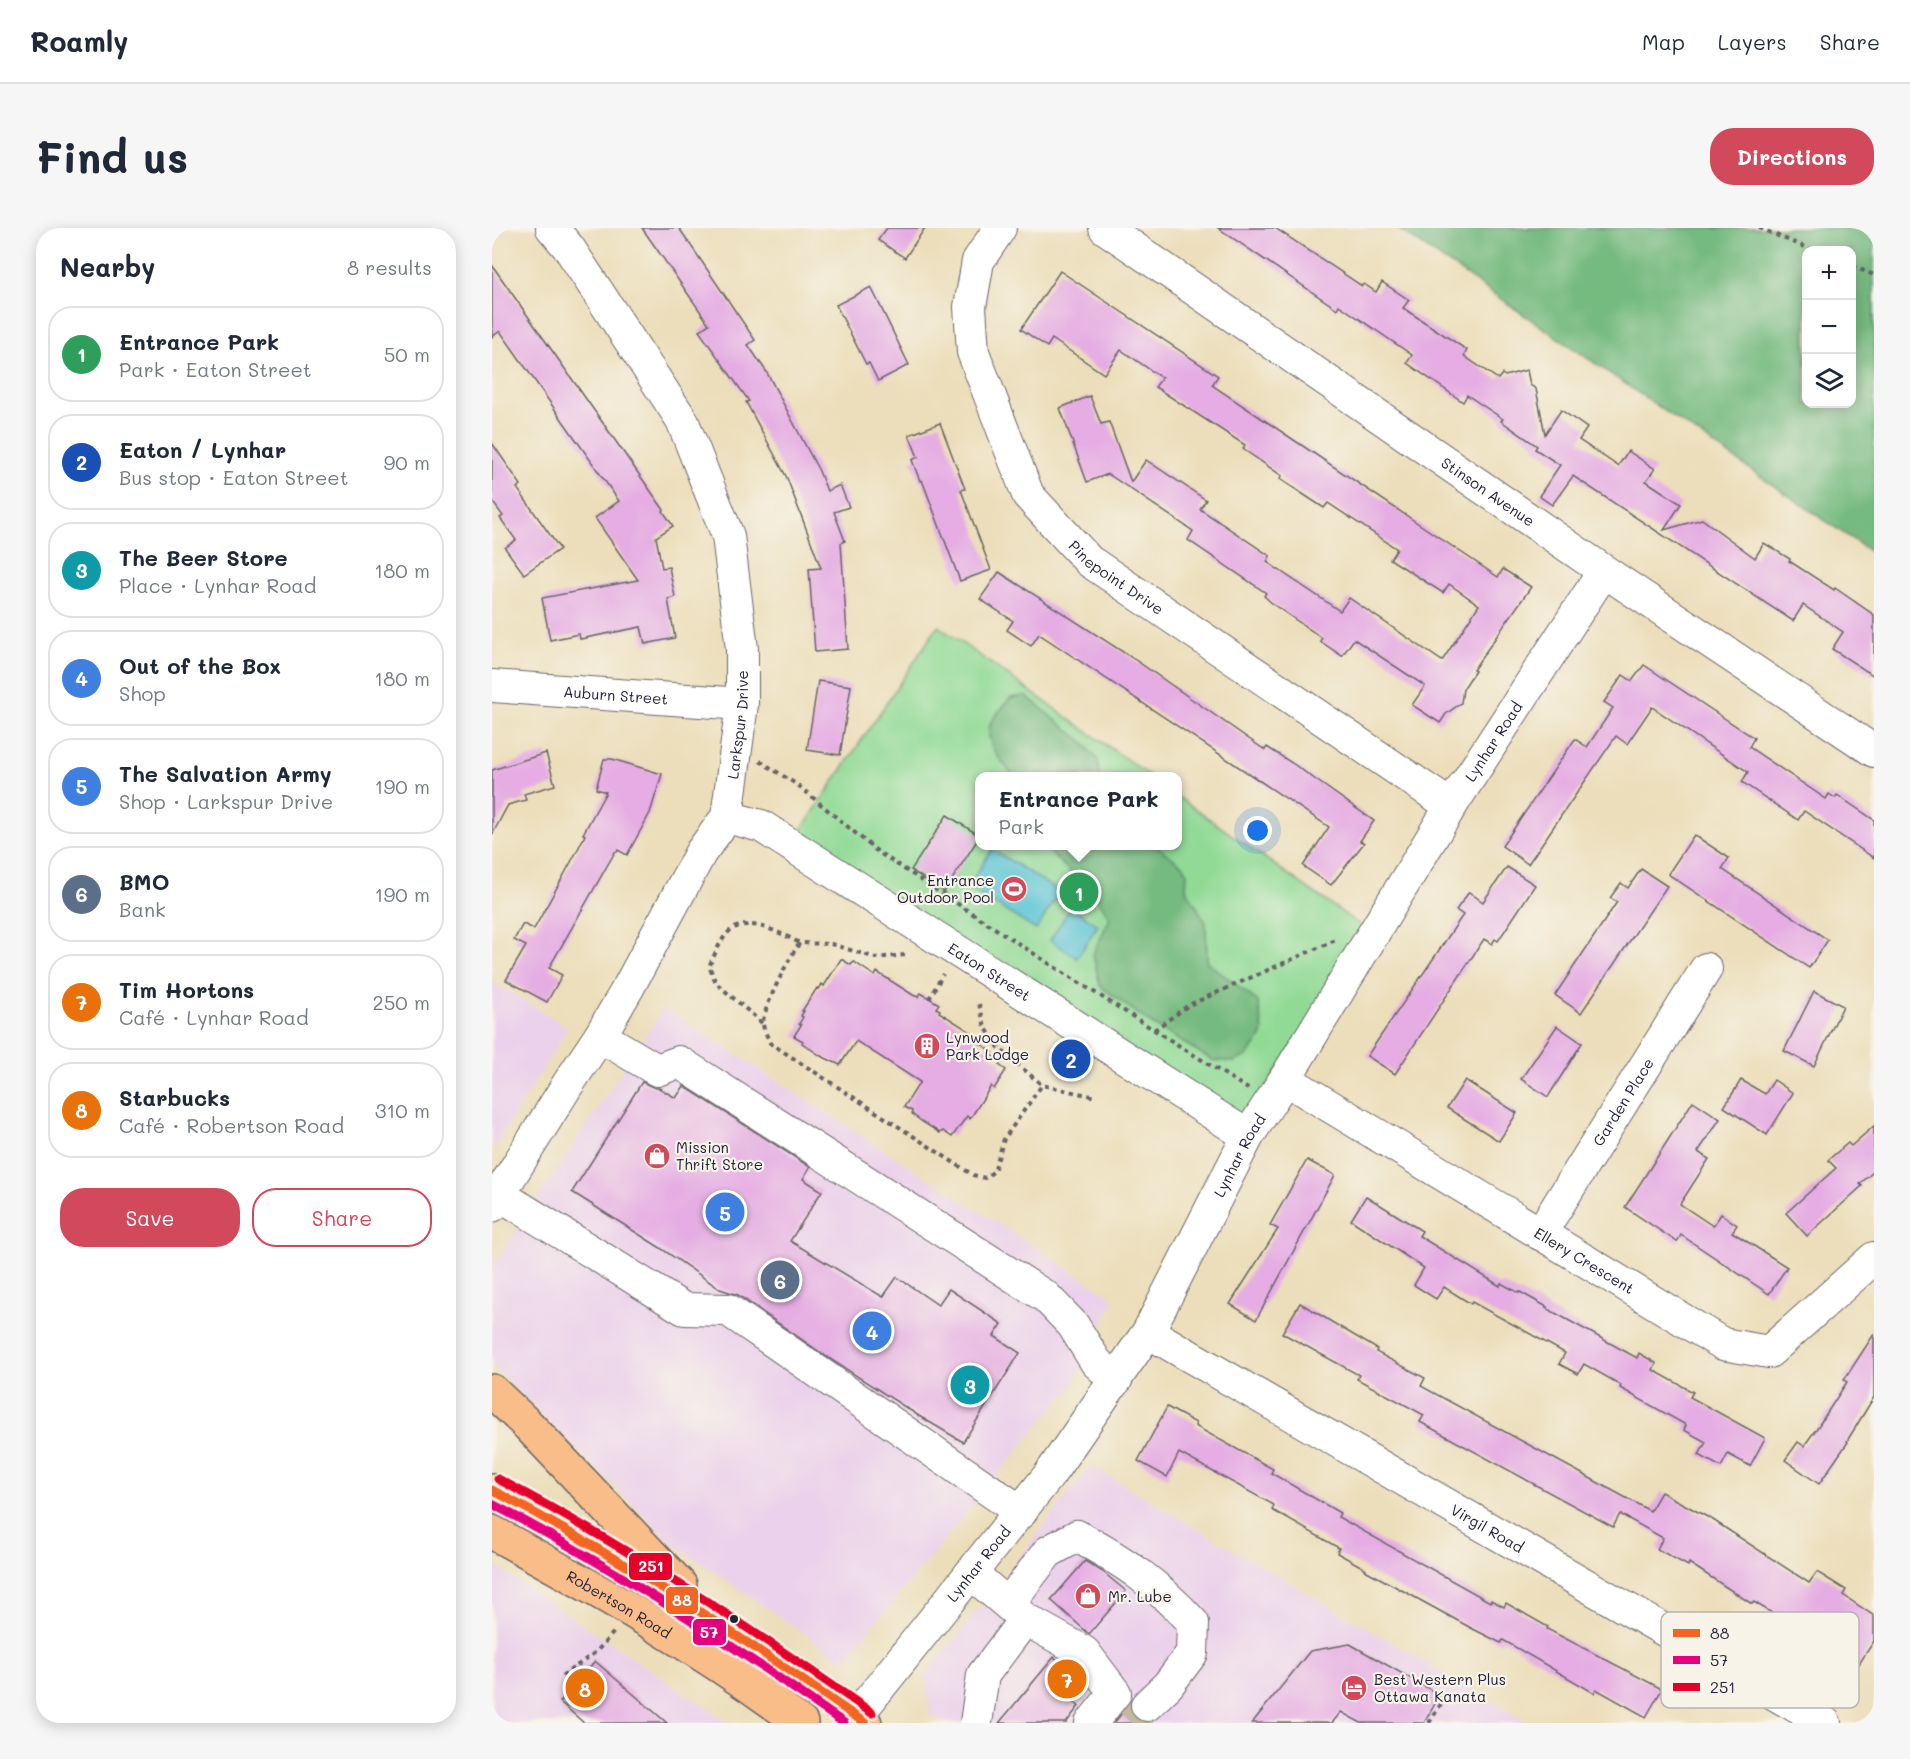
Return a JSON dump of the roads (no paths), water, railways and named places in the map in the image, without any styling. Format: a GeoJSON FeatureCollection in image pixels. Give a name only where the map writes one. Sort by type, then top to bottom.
{"type":"FeatureCollection","features":[{"type":"Feature","properties":{"kind":"main road"},"geometry":{"type":"LineString","coordinates":[[492,1391],[529,1426],[622,1527],[715,1621]]}},
{"type":"Feature","properties":{"kind":"main road"},"geometry":{"type":"LineString","coordinates":[[492,1490],[538,1514],[715,1621],[808,1682],[857,1721]]}},
{"type":"Feature","properties":{"kind":"main road","name":"Robertson Road"},"geometry":{"type":"LineString","coordinates":[[492,1532],[577,1578],[715,1663],[801,1723]]}},
{"type":"Feature","properties":{"kind":"street","name":"Larkspur Drive"},"geometry":{"type":"LineString","coordinates":[[496,1201],[600,1036],[701,852],[727,817],[742,704],[742,649],[728,536],[682,420],[569,248],[552,228]]}},
{"type":"Feature","properties":{"kind":"street","name":"Pinepoint Drive"},"geometry":{"type":"LineString","coordinates":[[1000,228],[978,261],[970,307],[973,352],[1028,495],[1089,561],[1451,806]]}},
{"type":"Feature","properties":{"kind":"street","name":"Stinson Avenue"},"geometry":{"type":"LineString","coordinates":[[1105,228],[1604,571],[1874,751]]}},
{"type":"Feature","properties":{"kind":"street","name":"Lynhar Road"},"geometry":{"type":"LineString","coordinates":[[857,1721],[1050,1474],[1148,1332],[1248,1136],[1451,806],[1604,571]]}},
{"type":"Feature","properties":{"kind":"street","name":"Auburn Street"},"geometry":{"type":"LineString","coordinates":[[492,686],[742,704]]}},
{"type":"Feature","properties":{"kind":"street","name":"Eaton Street"},"geometry":{"type":"LineString","coordinates":[[727,817],[761,826],[1248,1136]]}},
{"type":"Feature","properties":{"kind":"street","name":"Garden Place"},"geometry":{"type":"LineString","coordinates":[[1540,1234],[1706,969]]}},
{"type":"Feature","properties":{"kind":"street"},"geometry":{"type":"LineString","coordinates":[[600,1036],[657,1070],[679,1062],[1046,1297],[1073,1325],[1096,1362],[1116,1380]]}},
{"type":"Feature","properties":{"kind":"street","name":"Ellery Crescent"},"geometry":{"type":"LineString","coordinates":[[1277,1091],[1540,1234],[1723,1344],[1769,1352],[1874,1258]]}},
{"type":"Feature","properties":{"kind":"street"},"geometry":{"type":"LineString","coordinates":[[496,1201],[684,1309],[728,1311],[1021,1512]]}},
{"type":"Feature","properties":{"kind":"street","name":"Virgil Road"},"geometry":{"type":"LineString","coordinates":[[1148,1332],[1661,1628]]}},
{"type":"Feature","properties":{"kind":"street"},"geometry":{"type":"LineString","coordinates":[[975,1723],[983,1676],[1048,1552],[1077,1536],[1125,1562],[1169,1596],[1193,1623],[1192,1653],[1168,1685],[1147,1705]]}},
{"type":"Feature","properties":{"kind":"street"},"geometry":{"type":"LineString","coordinates":[[971,1573],[1017,1612],[1084,1652],[1115,1693],[1091,1723]]}},
{"type":"Feature","properties":{"kind":"street","name":"Virgil Road"},"geometry":{"type":"LineString","coordinates":[[1799,1708],[1825,1723]]}},
{"type":"Feature","properties":{"kind":"water","name":"Entrance Outdoor Pool"},"geometry":{"type":"Polygon","coordinates":[[[991,850],[994,850],[1060,892],[1036,930],[968,887],[991,850]]]}},
{"type":"Feature","properties":{"kind":"water"},"geometry":{"type":"Polygon","coordinates":[[[1071,907],[1098,925],[1077,958],[1050,940],[1071,907]]]}},
{"type":"Feature","properties":{"kind":"tunnel"},"geometry":{"type":"LineString","coordinates":[[1131,1723],[1147,1705]]}},
{"type":"Feature","properties":{"kind":"place","name":"Entrance Outdoor Pool"},"geometry":{"type":"Point","coordinates":[1014,889]}},
{"type":"Feature","properties":{"kind":"place","name":"Entrance Park"},"geometry":{"type":"Point","coordinates":[1079,892]}},
{"type":"Feature","properties":{"kind":"place","name":"Lynwood Park Lodge"},"geometry":{"type":"Point","coordinates":[927,1046]}},
{"type":"Feature","properties":{"kind":"place","name":"Eaton / Lynhar"},"geometry":{"type":"Point","coordinates":[1071,1059]}},
{"type":"Feature","properties":{"kind":"place","name":"Mission Thrift Store"},"geometry":{"type":"Point","coordinates":[657,1156]}},
{"type":"Feature","properties":{"kind":"place","name":"The Salvation Army"},"geometry":{"type":"Point","coordinates":[725,1212]}},
{"type":"Feature","properties":{"kind":"place","name":"BMO"},"geometry":{"type":"Point","coordinates":[780,1280]}},
{"type":"Feature","properties":{"kind":"place","name":"Out of the Box"},"geometry":{"type":"Point","coordinates":[872,1331]}},
{"type":"Feature","properties":{"kind":"place","name":"The Beer Store"},"geometry":{"type":"Point","coordinates":[970,1385]}},
{"type":"Feature","properties":{"kind":"place","name":"Mr. Lube"},"geometry":{"type":"Point","coordinates":[1088,1596]}},
{"type":"Feature","properties":{"kind":"place","name":"Tim Hortons"},"geometry":{"type":"Point","coordinates":[1067,1679]}},
{"type":"Feature","properties":{"kind":"place","name":"Starbucks"},"geometry":{"type":"Point","coordinates":[585,1688]}},
{"type":"Feature","properties":{"kind":"place","name":"Best Western Plus Ottawa Kanata"},"geometry":{"type":"Point","coordinates":[1354,1688]}}]}
